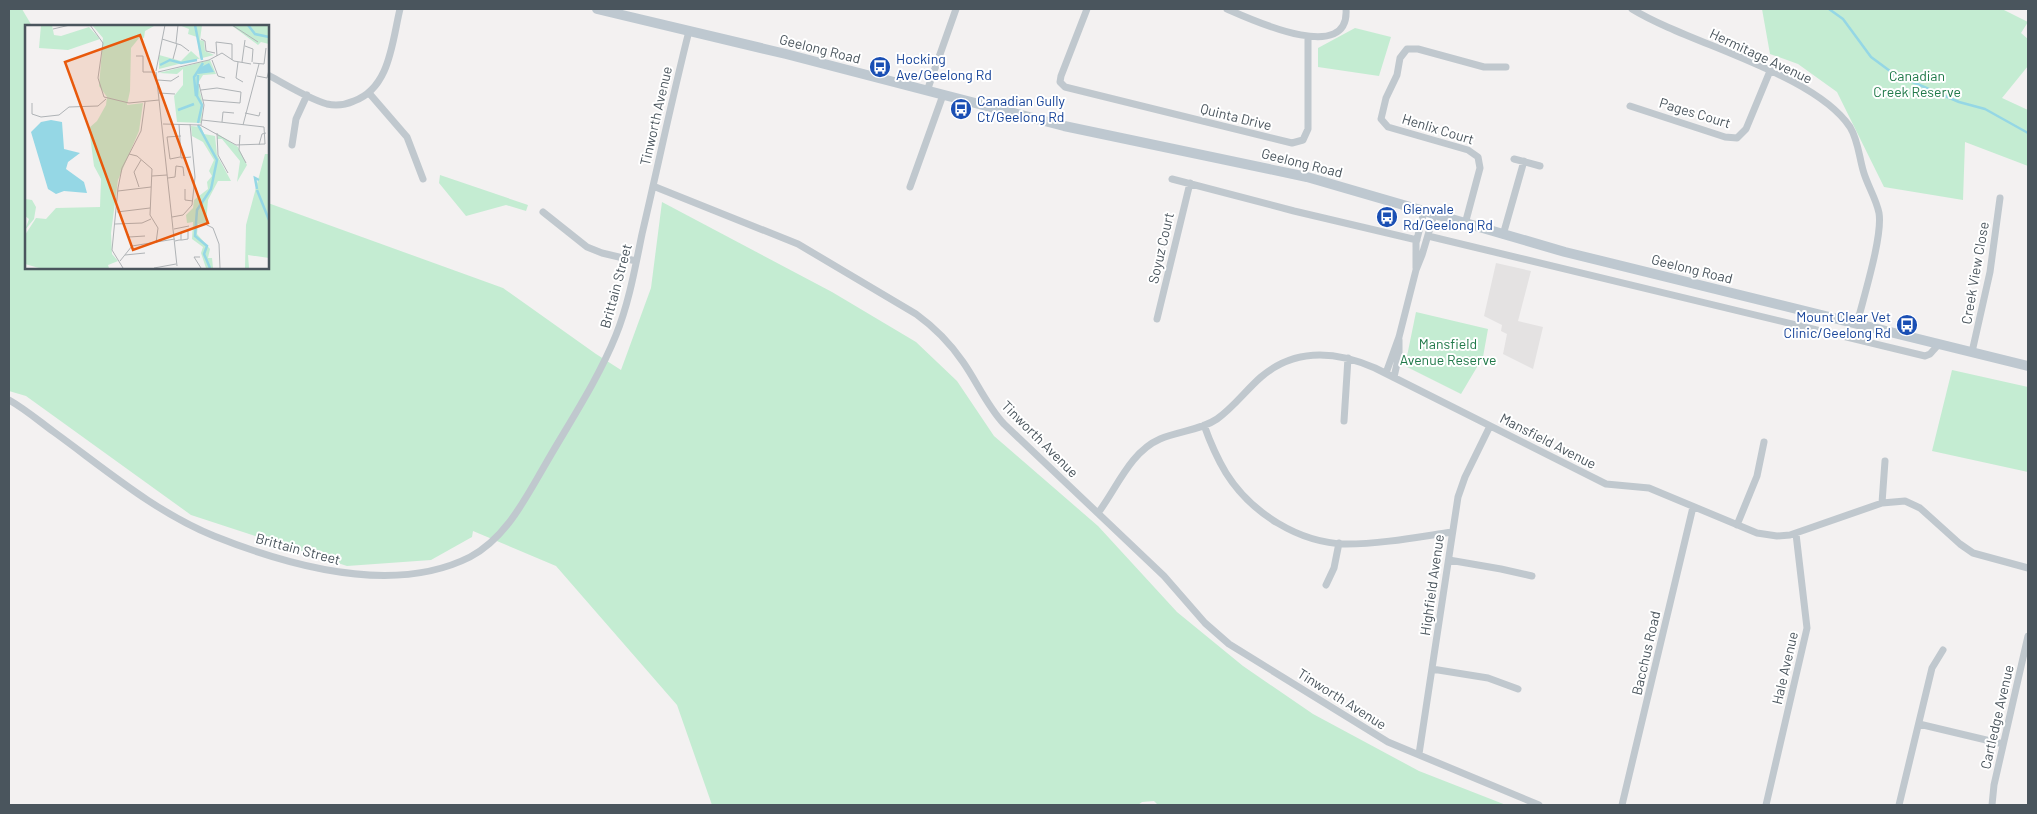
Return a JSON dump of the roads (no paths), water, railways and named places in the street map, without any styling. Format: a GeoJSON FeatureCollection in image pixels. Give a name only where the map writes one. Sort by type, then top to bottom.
{"type":"FeatureCollection","features":[{"type":"Feature","properties":{"kind":"main road","name":"Geelong Road"},"geometry":{"type":"LineString","coordinates":[[597,9],[624,12],[688,31],[1119,139],[1281,171],[1503,235],[1856,324],[2028,365]]}},
{"type":"Feature","properties":{"kind":"street"},"geometry":{"type":"LineString","coordinates":[[269,76],[325,103],[335,105],[351,102],[369,93],[379,83],[385,70],[400,9]]}},
{"type":"Feature","properties":{"kind":"street"},"geometry":{"type":"LineString","coordinates":[[927,91],[956,9]]}},
{"type":"Feature","properties":{"kind":"street","name":"Quinta Drive"},"geometry":{"type":"LineString","coordinates":[[1087,9],[1061,76],[1061,84],[1070,89],[1296,143],[1305,138],[1309,126],[1308,36]]}},
{"type":"Feature","properties":{"kind":"street"},"geometry":{"type":"LineString","coordinates":[[1226,9],[1275,28],[1308,36],[1326,36],[1338,31],[1346,20],[1346,9]]}},
{"type":"Feature","properties":{"kind":"street","name":"Hermitage Avenue"},"geometry":{"type":"LineString","coordinates":[[1632,9],[1664,26],[1770,71],[1808,91],[1830,106],[1846,121],[1856,138],[1864,173],[1877,206],[1879,222],[1878,236],[1856,324]]}},
{"type":"Feature","properties":{"kind":"street","name":"Tinworth Avenue"},"geometry":{"type":"LineString","coordinates":[[688,31],[653,186],[798,244],[922,318],[942,336],[959,356],[998,418],[1164,576],[1205,623],[1229,644],[1398,747],[1420,754],[1539,805]]}},
{"type":"Feature","properties":{"kind":"street","name":"Henlix Court"},"geometry":{"type":"LineString","coordinates":[[1465,224],[1480,168],[1478,157],[1468,150],[1388,127],[1381,119],[1382,109],[1397,75],[1400,58],[1407,49],[1418,49],[1484,67],[1506,67]]}},
{"type":"Feature","properties":{"kind":"street","name":"Pages Court"},"geometry":{"type":"LineString","coordinates":[[1630,106],[1726,138],[1737,138],[1746,129],[1770,71]]}},
{"type":"Feature","properties":{"kind":"street"},"geometry":{"type":"LineString","coordinates":[[369,93],[408,137],[423,179]]}},
{"type":"Feature","properties":{"kind":"street"},"geometry":{"type":"LineString","coordinates":[[292,145],[296,119],[307,95]]}},
{"type":"Feature","properties":{"kind":"street"},"geometry":{"type":"LineString","coordinates":[[910,187],[943,95]]}},
{"type":"Feature","properties":{"kind":"street"},"geometry":{"type":"LineString","coordinates":[[1514,158],[1540,166]]}},
{"type":"Feature","properties":{"kind":"street"},"geometry":{"type":"LineString","coordinates":[[1503,235],[1524,161]]}},
{"type":"Feature","properties":{"kind":"street"},"geometry":{"type":"LineString","coordinates":[[1172,179],[1286,209],[1417,238],[1428,238],[1903,351],[1927,356],[1939,344]]}},
{"type":"Feature","properties":{"kind":"street","name":"Soyuz Court"},"geometry":{"type":"LineString","coordinates":[[1157,319],[1190,183]]}},
{"type":"Feature","properties":{"kind":"street","name":"Brittain Street"},"geometry":{"type":"LineString","coordinates":[[9,400],[172,516],[213,536],[263,554],[337,573],[383,575],[436,569],[480,552],[500,534],[517,512],[608,352],[622,319],[653,186]]}},
{"type":"Feature","properties":{"kind":"street","name":"Creek View Close"},"geometry":{"type":"LineString","coordinates":[[1972,352],[1989,279],[2000,198]]}},
{"type":"Feature","properties":{"kind":"street"},"geometry":{"type":"LineString","coordinates":[[543,212],[593,250],[636,261]]}},
{"type":"Feature","properties":{"kind":"street"},"geometry":{"type":"LineString","coordinates":[[1416,270],[1417,238],[1424,212]]}},
{"type":"Feature","properties":{"kind":"street"},"geometry":{"type":"LineString","coordinates":[[1386,373],[1399,337],[1416,270],[1434,215]]}},
{"type":"Feature","properties":{"kind":"street"},"geometry":{"type":"LineString","coordinates":[[1394,377],[1399,355],[1399,337]]}},
{"type":"Feature","properties":{"kind":"street"},"geometry":{"type":"LineString","coordinates":[[1903,351],[1916,351],[1921,340]]}},
{"type":"Feature","properties":{"kind":"street","name":"Mansfield Avenue"},"geometry":{"type":"LineString","coordinates":[[1098,513],[1130,465],[1146,448],[1162,438],[1204,425],[1222,415],[1266,373],[1288,361],[1304,356],[1322,354],[1348,358],[1386,373],[1606,484],[1649,488],[1765,535],[1796,534],[1882,503],[1900,501],[1915,504],[1972,553],[2028,568]]}},
{"type":"Feature","properties":{"kind":"street"},"geometry":{"type":"LineString","coordinates":[[1344,421],[1348,358]]}},
{"type":"Feature","properties":{"kind":"street"},"geometry":{"type":"LineString","coordinates":[[1204,425],[1223,468],[1236,487],[1252,504],[1272,520],[1290,529],[1316,538],[1339,543],[1364,543],[1452,532]]}},
{"type":"Feature","properties":{"kind":"street","name":"Highfield Avenue"},"geometry":{"type":"LineString","coordinates":[[1420,754],[1452,532],[1460,490],[1490,426]]}},
{"type":"Feature","properties":{"kind":"street"},"geometry":{"type":"LineString","coordinates":[[1737,525],[1757,476],[1764,442]]}},
{"type":"Feature","properties":{"kind":"street"},"geometry":{"type":"LineString","coordinates":[[1882,503],[1885,461]]}},
{"type":"Feature","properties":{"kind":"street","name":"Bacchus Road"},"geometry":{"type":"LineString","coordinates":[[1622,805],[1693,506]]}},
{"type":"Feature","properties":{"kind":"street","name":"Hale Avenue"},"geometry":{"type":"LineString","coordinates":[[1766,805],[1807,628],[1796,534]]}},
{"type":"Feature","properties":{"kind":"street"},"geometry":{"type":"LineString","coordinates":[[1326,585],[1334,568],[1339,543]]}},
{"type":"Feature","properties":{"kind":"street"},"geometry":{"type":"LineString","coordinates":[[1449,560],[1501,568],[1532,576]]}},
{"type":"Feature","properties":{"kind":"street","name":"Cartledge Avenue"},"geometry":{"type":"LineString","coordinates":[[1992,805],[1994,785],[2028,636]]}},
{"type":"Feature","properties":{"kind":"street"},"geometry":{"type":"LineString","coordinates":[[1899,805],[1932,668],[1943,650]]}},
{"type":"Feature","properties":{"kind":"street"},"geometry":{"type":"LineString","coordinates":[[1432,669],[1488,678],[1518,689]]}},
{"type":"Feature","properties":{"kind":"street"},"geometry":{"type":"LineString","coordinates":[[1918,724],[2003,744]]}},
{"type":"Feature","properties":{"kind":"waterway"},"geometry":{"type":"LineString","coordinates":[[1829,9],[1843,19],[1871,57],[1894,74],[1959,102],[1985,109],[2028,133]]}},
{"type":"Feature","properties":{"kind":"place","name":"Hocking Ave/Geelong Rd"},"geometry":{"type":"Point","coordinates":[880,67]}},
{"type":"Feature","properties":{"kind":"place","name":"Canadian Gully Ct/Geelong Rd"},"geometry":{"type":"Point","coordinates":[961,109]}},
{"type":"Feature","properties":{"kind":"place","name":"Glenvale Rd/Geelong Rd"},"geometry":{"type":"Point","coordinates":[1387,217]}},
{"type":"Feature","properties":{"kind":"place","name":"Mount Clear Vet Clinic/Geelong Rd"},"geometry":{"type":"Point","coordinates":[1907,325]}},
{"type":"Feature","properties":{"kind":"park label","name":"Canadian Creek Reserve"},"geometry":{"type":"Point","coordinates":[1917,84]}},
{"type":"Feature","properties":{"kind":"park label","name":"Mansfield Avenue Reserve"},"geometry":{"type":"Point","coordinates":[1448,352]}}]}
